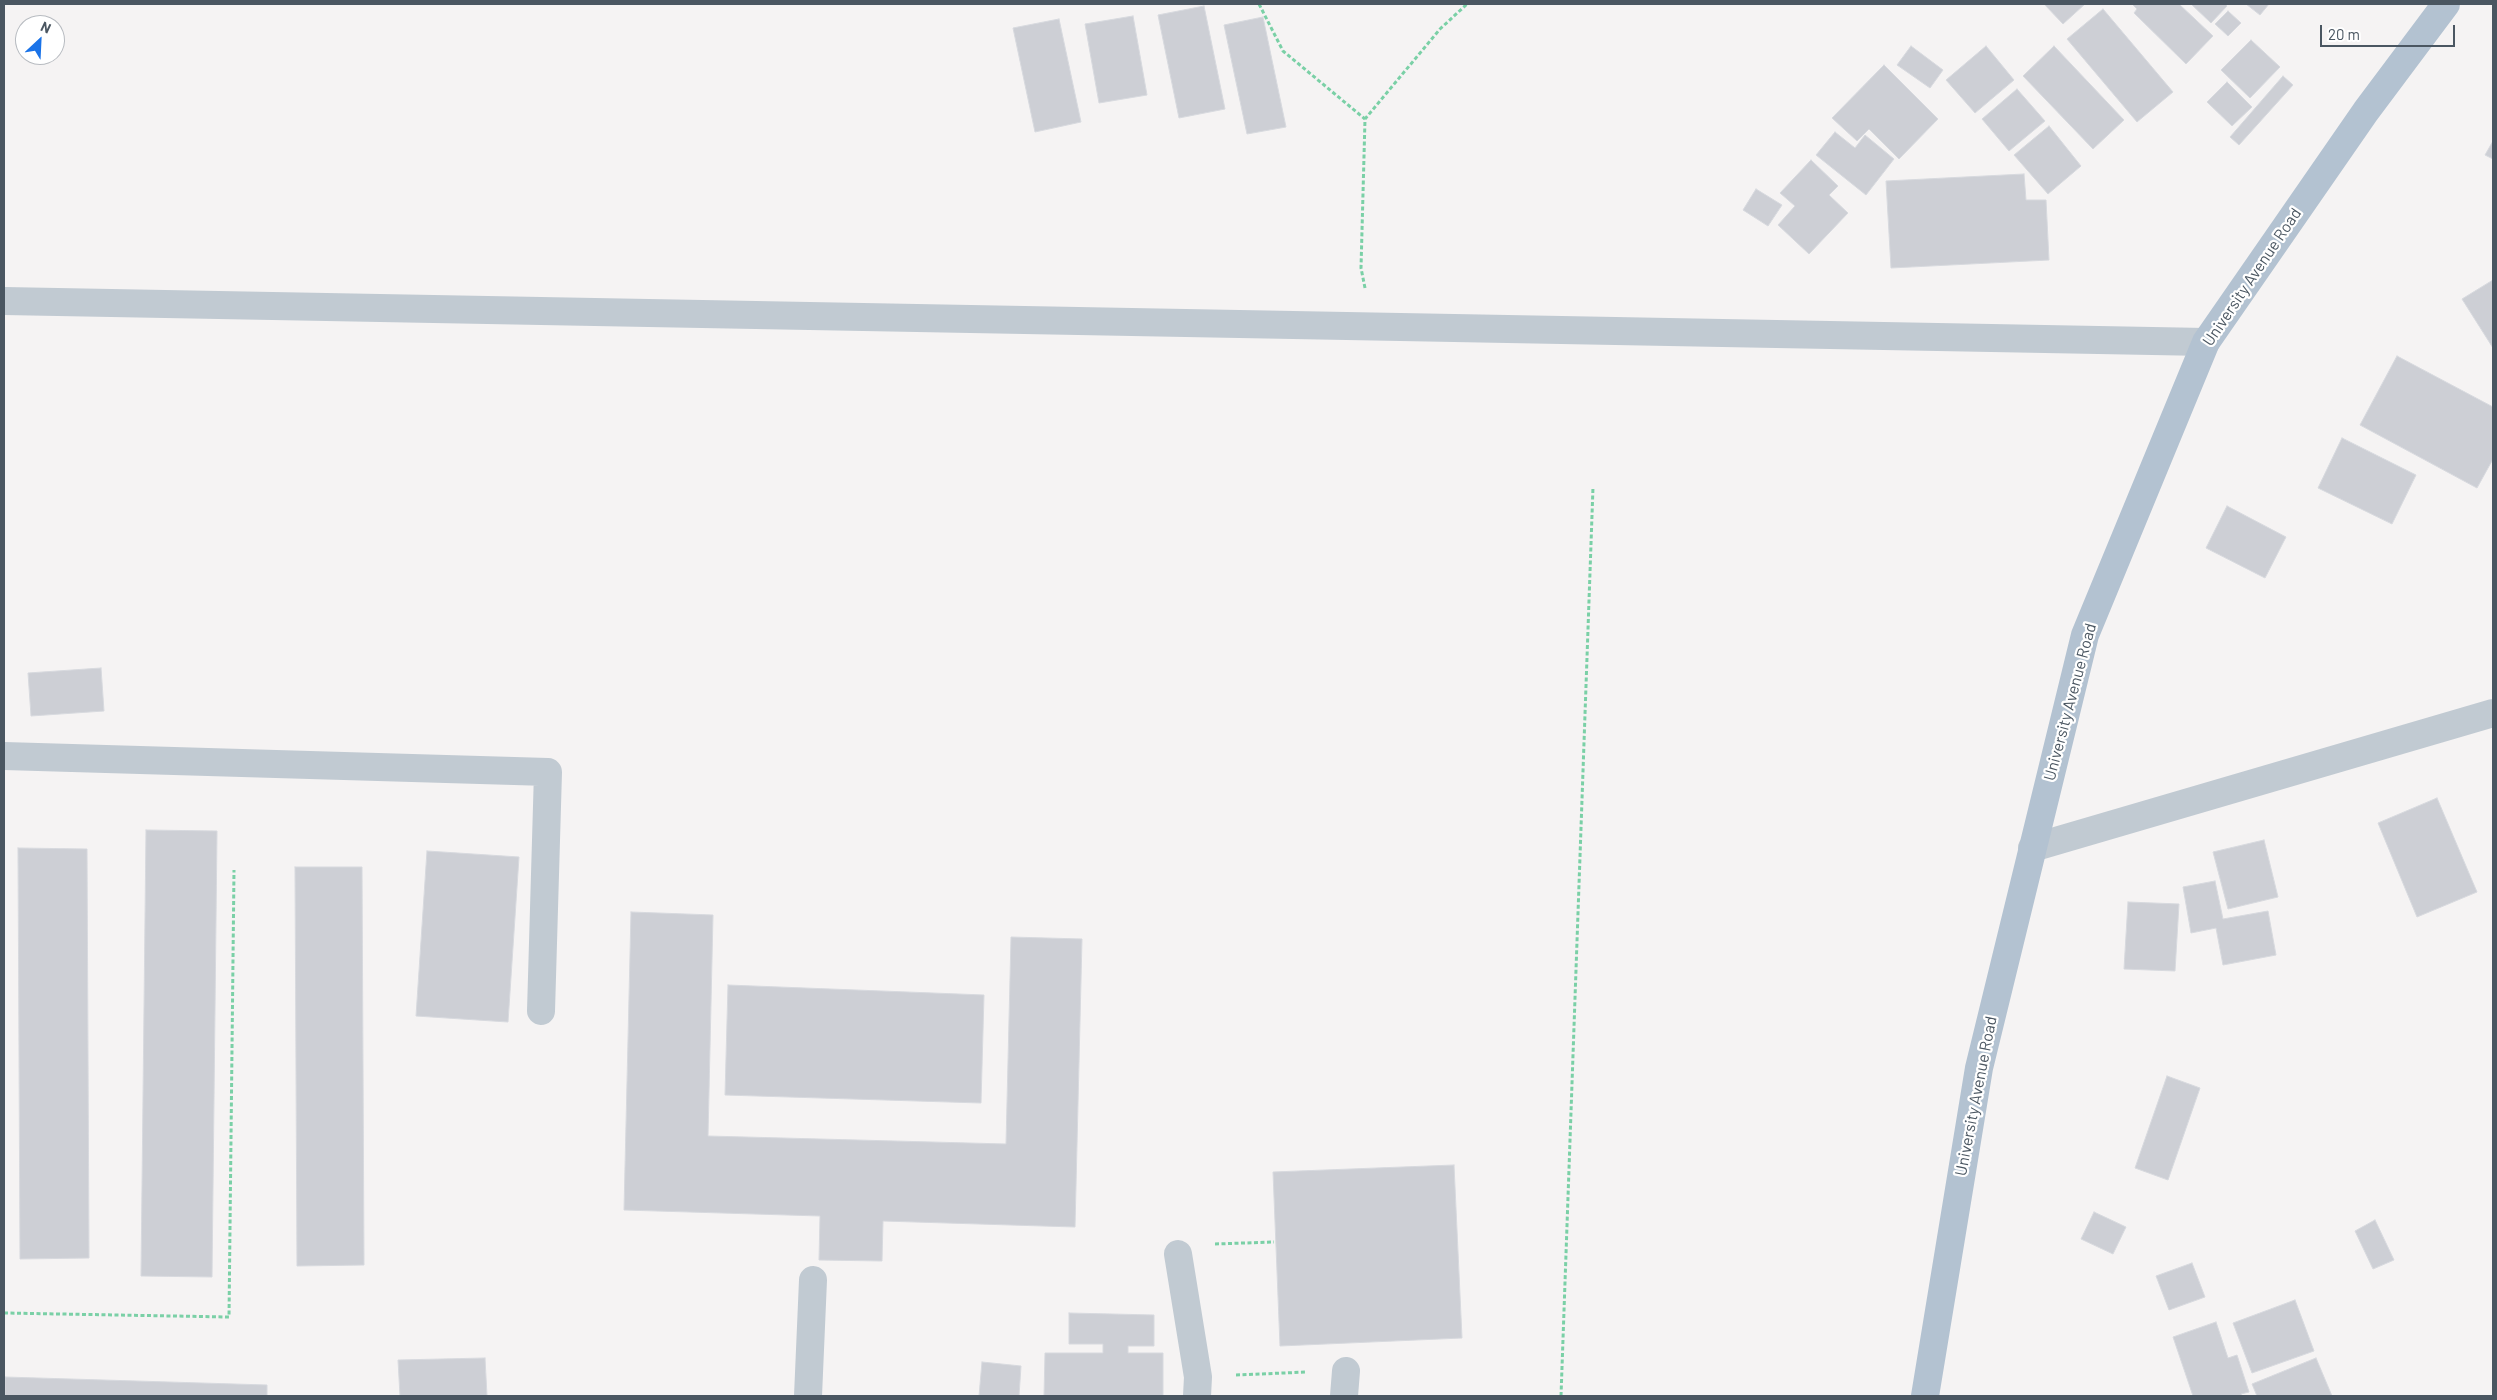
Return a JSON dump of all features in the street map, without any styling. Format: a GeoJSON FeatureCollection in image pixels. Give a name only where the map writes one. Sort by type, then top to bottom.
{"type":"FeatureCollection","features":[{"type":"Feature","properties":{"kind":"main road","name":"University Avenue Road"},"geometry":{"type":"LineString","coordinates":[[1924,1396],[1979,1068],[2085,635],[2206,342],[2366,110],[2446,4]]}},
{"type":"Feature","properties":{"kind":"street"},"geometry":{"type":"LineString","coordinates":[[4,301],[1373,328],[2206,342]]}},
{"type":"Feature","properties":{"kind":"street"},"geometry":{"type":"LineString","coordinates":[[2032,848],[2493,713]]}},
{"type":"Feature","properties":{"kind":"street"},"geometry":{"type":"LineString","coordinates":[[4,756],[548,772],[541,1011]]}},
{"type":"Feature","properties":{"kind":"street"},"geometry":{"type":"LineString","coordinates":[[1178,1254],[1198,1387]]}},
{"type":"Feature","properties":{"kind":"street"},"geometry":{"type":"LineString","coordinates":[[808,1396],[813,1280]]}},
{"type":"Feature","properties":{"kind":"path"},"geometry":{"type":"LineString","coordinates":[[1259,4],[1283,51],[1365,119]]}},
{"type":"Feature","properties":{"kind":"path"},"geometry":{"type":"LineString","coordinates":[[1373,328],[1361,268],[1365,119],[1440,29],[1468,4]]}},
{"type":"Feature","properties":{"kind":"path"},"geometry":{"type":"LineString","coordinates":[[1561,1396],[1593,487]]}},
{"type":"Feature","properties":{"kind":"path"},"geometry":{"type":"LineString","coordinates":[[4,1313],[229,1317],[234,870]]}},
{"type":"Feature","properties":{"kind":"path"},"geometry":{"type":"LineString","coordinates":[[1212,1244],[1274,1242]]}},
{"type":"Feature","properties":{"kind":"path"},"geometry":{"type":"LineString","coordinates":[[1198,1387],[1345,1383]]}},
{"type":"Feature","properties":{"kind":"building"},"geometry":{"type":"Polygon","coordinates":[[[2044,4],[2085,4],[2063,24],[2044,4]]]}},
{"type":"Feature","properties":{"kind":"building"},"geometry":{"type":"Polygon","coordinates":[[[2132,4],[2179,4],[2213,36],[2186,64],[2134,13],[2137,9],[2132,4]]]}},
{"type":"Feature","properties":{"kind":"building"},"geometry":{"type":"Polygon","coordinates":[[[2191,4],[2225,4],[2227,6],[2211,23],[2191,4]]]}},
{"type":"Feature","properties":{"kind":"building"},"geometry":{"type":"Polygon","coordinates":[[[2246,4],[2269,4],[2260,15],[2246,4]]]}},
{"type":"Feature","properties":{"kind":"building"},"geometry":{"type":"Polygon","coordinates":[[[1204,6],[1225,109],[1179,118],[1158,15],[1204,6]]]}},
{"type":"Feature","properties":{"kind":"building"},"geometry":{"type":"Polygon","coordinates":[[[2103,9],[2173,92],[2137,122],[2067,39],[2103,9]]]}},
{"type":"Feature","properties":{"kind":"building"},"geometry":{"type":"Polygon","coordinates":[[[2228,11],[2241,23],[2228,36],[2215,24],[2228,11]]]}},
{"type":"Feature","properties":{"kind":"building"},"geometry":{"type":"Polygon","coordinates":[[[1133,16],[1147,95],[1099,103],[1085,24],[1133,16]]]}},
{"type":"Feature","properties":{"kind":"building"},"geometry":{"type":"Polygon","coordinates":[[[1263,17],[1286,127],[1247,134],[1224,25],[1263,17]]]}},
{"type":"Feature","properties":{"kind":"building"},"geometry":{"type":"Polygon","coordinates":[[[1059,19],[1081,122],[1035,132],[1013,28],[1059,19]]]}},
{"type":"Feature","properties":{"kind":"building"},"geometry":{"type":"Polygon","coordinates":[[[2251,40],[2280,67],[2250,98],[2221,70],[2251,40]]]}},
{"type":"Feature","properties":{"kind":"building"},"geometry":{"type":"Polygon","coordinates":[[[1911,46],[1943,70],[1930,88],[1897,65],[1911,46]]]}},
{"type":"Feature","properties":{"kind":"building"},"geometry":{"type":"Polygon","coordinates":[[[1986,46],[2014,80],[1975,113],[1946,80],[1986,46]]]}},
{"type":"Feature","properties":{"kind":"building"},"geometry":{"type":"Polygon","coordinates":[[[2054,46],[2124,120],[2093,149],[2023,76],[2054,46]]]}},
{"type":"Feature","properties":{"kind":"building"},"geometry":{"type":"Polygon","coordinates":[[[1884,65],[1938,119],[1899,159],[1869,129],[1857,141],[1832,118],[1884,65]]]}},
{"type":"Feature","properties":{"kind":"building"},"geometry":{"type":"Polygon","coordinates":[[[2283,76],[2293,85],[2239,145],[2230,137],[2283,76]]]}},
{"type":"Feature","properties":{"kind":"building"},"geometry":{"type":"Polygon","coordinates":[[[2227,82],[2252,107],[2232,126],[2207,102],[2227,82]]]}},
{"type":"Feature","properties":{"kind":"building"},"geometry":{"type":"Polygon","coordinates":[[[2017,89],[2045,121],[2009,151],[1982,119],[2017,89]]]}},
{"type":"Feature","properties":{"kind":"building"},"geometry":{"type":"Polygon","coordinates":[[[2049,126],[2081,166],[2048,194],[2014,155],[2049,126]]]}},
{"type":"Feature","properties":{"kind":"building"},"geometry":{"type":"Polygon","coordinates":[[[1835,132],[1855,148],[1865,135],[1894,159],[1866,195],[1816,155],[1835,132]]]}},
{"type":"Feature","properties":{"kind":"building"},"geometry":{"type":"Polygon","coordinates":[[[2493,141],[2493,159],[2485,155],[2493,141]]]}},
{"type":"Feature","properties":{"kind":"building"},"geometry":{"type":"Polygon","coordinates":[[[1811,160],[1838,186],[1829,195],[1848,213],[1809,254],[1778,225],[1795,206],[1780,193],[1811,160]]]}},
{"type":"Feature","properties":{"kind":"building"},"geometry":{"type":"Polygon","coordinates":[[[2024,174],[2026,200],[2046,200],[2049,260],[1891,268],[1886,181],[2024,174]]]}},
{"type":"Feature","properties":{"kind":"building"},"geometry":{"type":"Polygon","coordinates":[[[1756,189],[1782,205],[1768,226],[1743,210],[1756,189]]]}},
{"type":"Feature","properties":{"kind":"building"},"geometry":{"type":"Polygon","coordinates":[[[2493,280],[2493,348],[2462,299],[2493,280]]]}},
{"type":"Feature","properties":{"kind":"building"},"geometry":{"type":"Polygon","coordinates":[[[2397,356],[2493,407],[2493,459],[2477,488],[2360,425],[2397,356]]]}},
{"type":"Feature","properties":{"kind":"building"},"geometry":{"type":"Polygon","coordinates":[[[2342,438],[2416,475],[2392,524],[2318,488],[2342,438]]]}},
{"type":"Feature","properties":{"kind":"building"},"geometry":{"type":"Polygon","coordinates":[[[2227,506],[2286,537],[2265,578],[2206,548],[2227,506]]]}},
{"type":"Feature","properties":{"kind":"building"},"geometry":{"type":"Polygon","coordinates":[[[101,668],[104,711],[31,716],[28,673],[101,668]]]}},
{"type":"Feature","properties":{"kind":"building"},"geometry":{"type":"Polygon","coordinates":[[[2437,798],[2477,892],[2417,917],[2378,823],[2437,798]]]}},
{"type":"Feature","properties":{"kind":"building"},"geometry":{"type":"Polygon","coordinates":[[[146,830],[217,831],[212,1277],[141,1276],[146,830]]]}},
{"type":"Feature","properties":{"kind":"building"},"geometry":{"type":"Polygon","coordinates":[[[2264,840],[2278,897],[2228,909],[2213,852],[2264,840]]]}},
{"type":"Feature","properties":{"kind":"building"},"geometry":{"type":"Polygon","coordinates":[[[18,848],[87,849],[89,1258],[20,1259],[18,848]]]}},
{"type":"Feature","properties":{"kind":"building"},"geometry":{"type":"Polygon","coordinates":[[[427,851],[519,857],[508,1022],[416,1016],[427,851]]]}},
{"type":"Feature","properties":{"kind":"building"},"geometry":{"type":"Polygon","coordinates":[[[295,867],[362,867],[364,1265],[297,1266],[295,867]]]}},
{"type":"Feature","properties":{"kind":"building"},"geometry":{"type":"Polygon","coordinates":[[[2215,881],[2223,919],[2268,911],[2276,955],[2223,965],[2216,928],[2191,933],[2183,887],[2215,881]]]}},
{"type":"Feature","properties":{"kind":"building"},"geometry":{"type":"Polygon","coordinates":[[[2128,902],[2179,904],[2175,971],[2124,969],[2128,902]]]}},
{"type":"Feature","properties":{"kind":"building"},"geometry":{"type":"Polygon","coordinates":[[[631,912],[713,915],[708,1136],[1006,1144],[1011,937],[1082,939],[1075,1227],[883,1221],[882,1261],[819,1260],[820,1216],[624,1210],[631,912]]]}},
{"type":"Feature","properties":{"kind":"building"},"geometry":{"type":"Polygon","coordinates":[[[728,985],[984,995],[981,1103],[725,1095],[728,985]]]}},
{"type":"Feature","properties":{"kind":"building"},"geometry":{"type":"Polygon","coordinates":[[[2167,1076],[2200,1088],[2168,1180],[2135,1168],[2167,1076]]]}},
{"type":"Feature","properties":{"kind":"building"},"geometry":{"type":"Polygon","coordinates":[[[1454,1165],[1462,1338],[1280,1346],[1273,1172],[1454,1165]]]}},
{"type":"Feature","properties":{"kind":"building"},"geometry":{"type":"Polygon","coordinates":[[[2094,1212],[2126,1227],[2113,1254],[2081,1239],[2094,1212]]]}},
{"type":"Feature","properties":{"kind":"building"},"geometry":{"type":"Polygon","coordinates":[[[2375,1220],[2394,1260],[2373,1269],[2355,1231],[2375,1220]]]}},
{"type":"Feature","properties":{"kind":"building"},"geometry":{"type":"Polygon","coordinates":[[[2192,1263],[2205,1297],[2169,1310],[2156,1276],[2192,1263]]]}},
{"type":"Feature","properties":{"kind":"building"},"geometry":{"type":"Polygon","coordinates":[[[2295,1300],[2314,1351],[2252,1373],[2233,1323],[2295,1300]]]}},
{"type":"Feature","properties":{"kind":"building"},"geometry":{"type":"Polygon","coordinates":[[[1069,1313],[1154,1315],[1154,1346],[1128,1346],[1128,1353],[1163,1353],[1163,1396],[1044,1396],[1045,1353],[1103,1353],[1103,1344],[1069,1344],[1069,1313]]]}},
{"type":"Feature","properties":{"kind":"building"},"geometry":{"type":"Polygon","coordinates":[[[2216,1322],[2228,1358],[2237,1355],[2249,1392],[2241,1394],[2242,1396],[2193,1396],[2173,1337],[2216,1322]]]}},
{"type":"Feature","properties":{"kind":"building"},"geometry":{"type":"Polygon","coordinates":[[[485,1358],[487,1396],[400,1396],[398,1360],[485,1358]]]}},
{"type":"Feature","properties":{"kind":"building"},"geometry":{"type":"Polygon","coordinates":[[[2316,1358],[2332,1396],[2257,1396],[2252,1384],[2316,1358]]]}},
{"type":"Feature","properties":{"kind":"building"},"geometry":{"type":"Polygon","coordinates":[[[982,1362],[1021,1366],[1019,1396],[979,1396],[982,1362]]]}},
{"type":"Feature","properties":{"kind":"building"},"geometry":{"type":"Polygon","coordinates":[[[5,1377],[267,1385],[267,1396],[5,1396],[5,1377]]]}}]}
